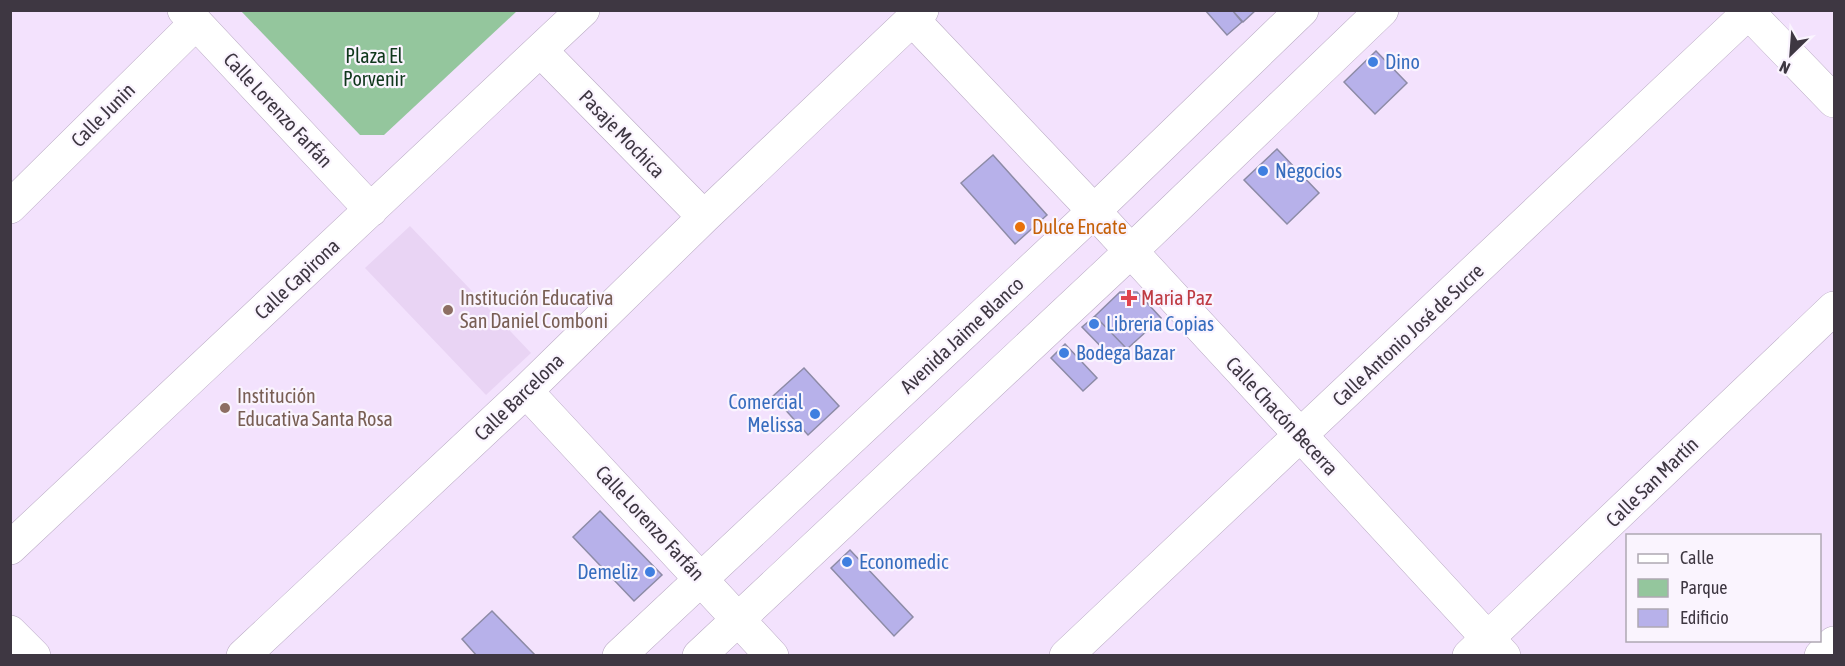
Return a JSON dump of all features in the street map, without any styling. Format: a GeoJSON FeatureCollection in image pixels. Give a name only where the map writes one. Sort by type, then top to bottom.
{"type":"FeatureCollection","features":[{"type":"Feature","properties":{"kind":"street","name":"Calle Capirona"},"geometry":{"type":"LineString","coordinates":[[10,548],[583,10]]}},
{"type":"Feature","properties":{"kind":"street","name":"Avenida Jaime Blanco"},"geometry":{"type":"LineString","coordinates":[[619,656],[1094,211],[1302,10]]}},
{"type":"Feature","properties":{"kind":"street"},"geometry":{"type":"LineString","coordinates":[[699,656],[1130,252],[1382,10]]}},
{"type":"Feature","properties":{"kind":"street"},"geometry":{"type":"LineString","coordinates":[[1747,12],[1834,101]]}},
{"type":"Feature","properties":{"kind":"street","name":"Calle Antonio José de Sucre"},"geometry":{"type":"LineString","coordinates":[[1066,656],[1747,12]]}},
{"type":"Feature","properties":{"kind":"street","name":"Calle Chacón Becerra"},"geometry":{"type":"LineString","coordinates":[[917,15],[1130,252],[1300,436],[1487,650]]}},
{"type":"Feature","properties":{"kind":"street","name":"Calle Barcelona"},"geometry":{"type":"LineString","coordinates":[[243,656],[526,391],[704,217],[917,15]]}},
{"type":"Feature","properties":{"kind":"street","name":"Calle Junin"},"geometry":{"type":"LineString","coordinates":[[10,207],[190,17]]}},
{"type":"Feature","properties":{"kind":"street","name":"Calle Lorenzo Farfán"},"geometry":{"type":"LineString","coordinates":[[190,17],[371,210]]}},
{"type":"Feature","properties":{"kind":"street","name":"Pasaje Mochica"},"geometry":{"type":"LineString","coordinates":[[541,51],[704,217]]}},
{"type":"Feature","properties":{"kind":"street","name":"Calle San Martín"},"geometry":{"type":"LineString","coordinates":[[1487,650],[1834,308]]}},
{"type":"Feature","properties":{"kind":"street","name":"Calle Lorenzo Farfán"},"geometry":{"type":"LineString","coordinates":[[526,391],[772,656]]}},
{"type":"Feature","properties":{"kind":"street"},"geometry":{"type":"LineString","coordinates":[[10,632],[34,656]]}},
{"type":"Feature","properties":{"kind":"street"},"geometry":{"type":"LineString","coordinates":[[1821,656],[1834,643]]}},
{"type":"Feature","properties":{"kind":"shaded area","name":"Institución Educativa San Daniel Comboni"},"geometry":{"type":"Polygon","coordinates":[[[410,226],[531,353],[486,395],[365,268],[410,226]]]}},
{"type":"Feature","properties":{"kind":"green space","name":"Plaza El Porvenir"},"geometry":{"type":"Polygon","coordinates":[[[241,11],[517,11],[384,135],[360,135],[241,11]]]}},
{"type":"Feature","properties":{"kind":"building"},"geometry":{"type":"Polygon","coordinates":[[[1205,10],[1232,10],[1242,22],[1227,35],[1205,10]]]}},
{"type":"Feature","properties":{"kind":"building"},"geometry":{"type":"Polygon","coordinates":[[[1232,10],[1256,10],[1243,22],[1232,10]]]}},
{"type":"Feature","properties":{"kind":"building"},"geometry":{"type":"Polygon","coordinates":[[[1376,51],[1407,83],[1375,114],[1344,82],[1376,51]]]}},
{"type":"Feature","properties":{"kind":"building"},"geometry":{"type":"Polygon","coordinates":[[[1277,149],[1319,193],[1287,224],[1244,180],[1277,149]]]}},
{"type":"Feature","properties":{"kind":"building"},"geometry":{"type":"Polygon","coordinates":[[[993,155],[1047,215],[1015,244],[961,183],[993,155]]]}},
{"type":"Feature","properties":{"kind":"building"},"geometry":{"type":"Polygon","coordinates":[[[1120,292],[1137,292],[1161,318],[1127,349],[1095,316],[1120,292]]]}},
{"type":"Feature","properties":{"kind":"building"},"geometry":{"type":"Polygon","coordinates":[[[1095,316],[1127,349],[1115,361],[1082,327],[1095,316]]]}},
{"type":"Feature","properties":{"kind":"building"},"geometry":{"type":"Polygon","coordinates":[[[1065,344],[1097,378],[1083,391],[1051,358],[1065,344]]]}},
{"type":"Feature","properties":{"kind":"building"},"geometry":{"type":"Polygon","coordinates":[[[804,368],[839,406],[808,435],[773,396],[804,368]]]}},
{"type":"Feature","properties":{"kind":"building"},"geometry":{"type":"Polygon","coordinates":[[[600,511],[662,575],[634,601],[573,537],[600,511]]]}},
{"type":"Feature","properties":{"kind":"building"},"geometry":{"type":"Polygon","coordinates":[[[850,550],[913,617],[894,636],[831,568],[850,550]]]}},
{"type":"Feature","properties":{"kind":"building"},"geometry":{"type":"Polygon","coordinates":[[[492,611],[536,656],[477,656],[462,639],[492,611]]]}},
{"type":"Feature","properties":{"kind":"place","name":"Dino"},"geometry":{"type":"Point","coordinates":[1373,62]}},
{"type":"Feature","properties":{"kind":"place","name":"Negocios"},"geometry":{"type":"Point","coordinates":[1263,171]}},
{"type":"Feature","properties":{"kind":"place","name":"Dulce Encate"},"geometry":{"type":"Point","coordinates":[1020,227]}},
{"type":"Feature","properties":{"kind":"place","name":"Maria Paz"},"geometry":{"type":"Point","coordinates":[1129,298]}},
{"type":"Feature","properties":{"kind":"place","name":"Institución Educativa San Daniel Comboni"},"geometry":{"type":"Point","coordinates":[448,310]}},
{"type":"Feature","properties":{"kind":"place","name":"Libreria Copias"},"geometry":{"type":"Point","coordinates":[1094,324]}},
{"type":"Feature","properties":{"kind":"place","name":"Bodega Bazar"},"geometry":{"type":"Point","coordinates":[1064,353]}},
{"type":"Feature","properties":{"kind":"place","name":"Institución Educativa Santa Rosa"},"geometry":{"type":"Point","coordinates":[225,408]}},
{"type":"Feature","properties":{"kind":"place","name":"Comercial Melissa"},"geometry":{"type":"Point","coordinates":[815,414]}},
{"type":"Feature","properties":{"kind":"place","name":"Economedic"},"geometry":{"type":"Point","coordinates":[847,562]}},
{"type":"Feature","properties":{"kind":"place","name":"Demeliz"},"geometry":{"type":"Point","coordinates":[650,572]}}]}
